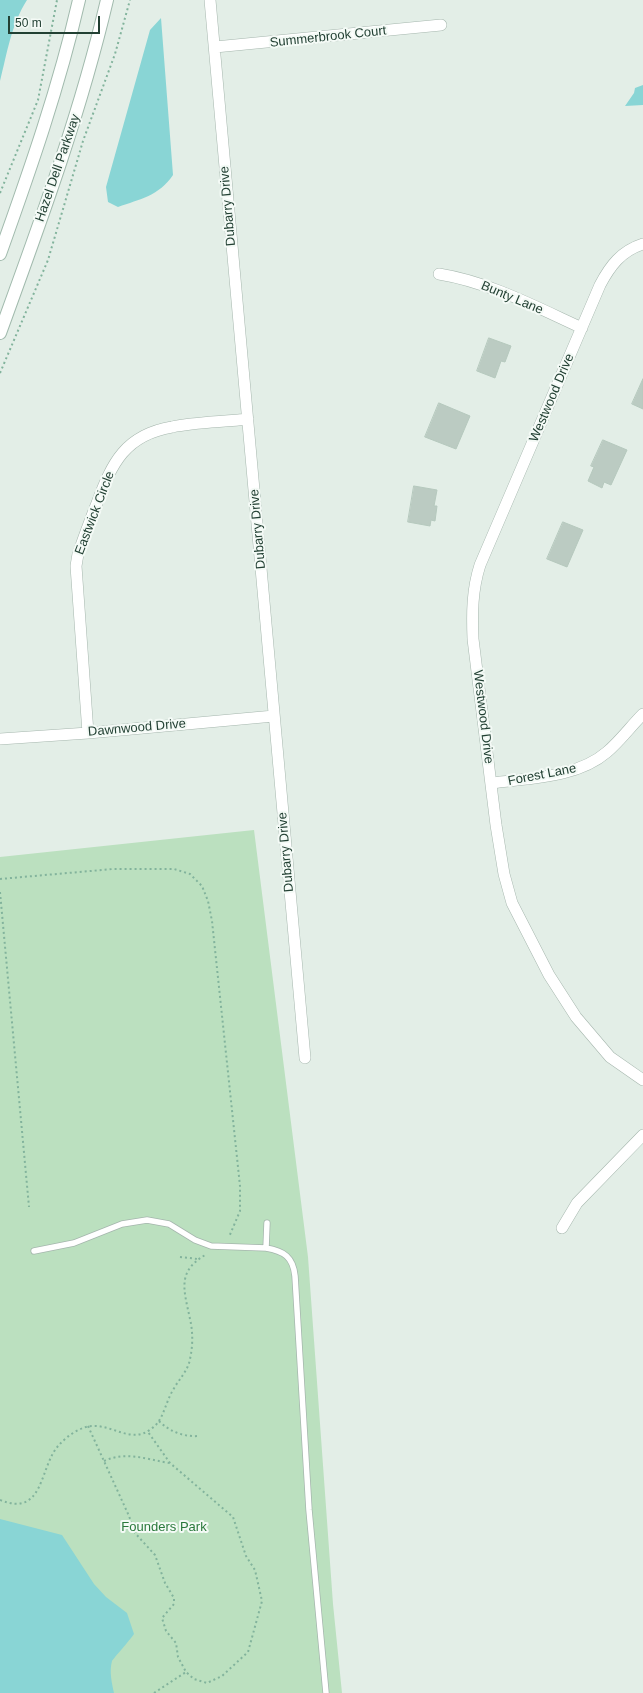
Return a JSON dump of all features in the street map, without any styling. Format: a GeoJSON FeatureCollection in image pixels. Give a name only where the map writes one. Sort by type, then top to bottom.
{"type":"FeatureCollection","features":[{"type":"Feature","properties":{"kind":"main road","name":"Hazel Dell Parkway"},"geometry":{"type":"LineString","coordinates":[[0,254],[40,141],[60,75],[79,0]]}},
{"type":"Feature","properties":{"kind":"main road","name":"Hazel Dell Parkway"},"geometry":{"type":"LineString","coordinates":[[0,333],[68,142],[94,54],[106,0]]}},
{"type":"Feature","properties":{"kind":"street","name":"Dubarry Drive"},"geometry":{"type":"LineString","coordinates":[[210,0],[305,1058]]}},
{"type":"Feature","properties":{"kind":"street","name":"Summerbrook Court"},"geometry":{"type":"LineString","coordinates":[[215,47],[441,25]]}},
{"type":"Feature","properties":{"kind":"street","name":"Westwood Drive"},"geometry":{"type":"LineString","coordinates":[[643,244],[627,251],[615,260],[609,269],[582,328],[480,565],[474,583],[473,639],[496,825],[507,889],[528,936],[549,975],[583,1027],[610,1057],[643,1080]]}},
{"type":"Feature","properties":{"kind":"street","name":"Bunty Lane"},"geometry":{"type":"LineString","coordinates":[[439,274],[461,278],[501,291],[582,328]]}},
{"type":"Feature","properties":{"kind":"street","name":"Eastwick Circle"},"geometry":{"type":"LineString","coordinates":[[88,733],[76,566],[80,548],[109,471],[123,452],[141,437],[151,433],[171,427],[248,419]]}},
{"type":"Feature","properties":{"kind":"street","name":"Forest Lane"},"geometry":{"type":"LineString","coordinates":[[492,783],[556,774],[588,765],[608,752],[643,714]]}},
{"type":"Feature","properties":{"kind":"street","name":"Dawnwood Drive"},"geometry":{"type":"LineString","coordinates":[[0,739],[88,733],[274,716]]}},
{"type":"Feature","properties":{"kind":"street"},"geometry":{"type":"LineString","coordinates":[[562,1228],[577,1203],[643,1135]]}},
{"type":"Feature","properties":{"kind":"lane"},"geometry":{"type":"LineString","coordinates":[[34,1251],[74,1243],[122,1224],[147,1220],[163,1221],[204,1244],[266,1248],[281,1251],[288,1255],[294,1269],[309,1510],[326,1693]]}},
{"type":"Feature","properties":{"kind":"lane"},"geometry":{"type":"LineString","coordinates":[[266,1248],[267,1223]]}},
{"type":"Feature","properties":{"kind":"path"},"geometry":{"type":"LineString","coordinates":[[0,193],[38,100],[57,0]]}},
{"type":"Feature","properties":{"kind":"path"},"geometry":{"type":"LineString","coordinates":[[0,373],[48,260],[83,141],[115,54],[130,0]]}},
{"type":"Feature","properties":{"kind":"path"},"geometry":{"type":"LineString","coordinates":[[0,879],[106,870],[164,868],[174,869],[190,874],[202,886],[208,901],[212,921],[240,1194],[239,1218],[231,1235],[220,1246],[198,1259],[190,1267],[184,1281],[192,1334],[189,1364],[182,1379],[174,1389],[159,1422],[148,1432],[132,1436],[99,1426],[88,1426],[72,1434],[59,1445],[53,1453],[40,1488],[31,1499],[14,1504],[0,1500]]}},
{"type":"Feature","properties":{"kind":"path"},"geometry":{"type":"LineString","coordinates":[[0,892],[29,1207]]}},
{"type":"Feature","properties":{"kind":"path"},"geometry":{"type":"LineString","coordinates":[[180,1257],[198,1259]]}},
{"type":"Feature","properties":{"kind":"path"},"geometry":{"type":"LineString","coordinates":[[159,1422],[164,1426],[186,1436],[199,1436]]}},
{"type":"Feature","properties":{"kind":"path"},"geometry":{"type":"LineString","coordinates":[[88,1426],[129,1516],[135,1533],[155,1555],[164,1583],[174,1598],[174,1604],[163,1615],[162,1622],[166,1631],[176,1643],[178,1657],[186,1672],[194,1679],[208,1683],[222,1676],[248,1652],[262,1601],[255,1570],[246,1556],[233,1517],[170,1463],[148,1432]]}},
{"type":"Feature","properties":{"kind":"path"},"geometry":{"type":"LineString","coordinates":[[104,1461],[123,1455],[170,1463]]}},
{"type":"Feature","properties":{"kind":"path"},"geometry":{"type":"LineString","coordinates":[[154,1693],[186,1672]]}},
{"type":"Feature","properties":{"kind":"green space","name":"Founders Park"},"geometry":{"type":"Polygon","coordinates":[[[254,830],[308,1257],[333,1604],[342,1693],[0,1693],[0,857],[254,830]]]}},
{"type":"Feature","properties":{"kind":"water"},"geometry":{"type":"Polygon","coordinates":[[[0,0],[27,0],[13,29],[0,81],[0,0]]]}},
{"type":"Feature","properties":{"kind":"water"},"geometry":{"type":"Polygon","coordinates":[[[161,18],[173,175],[162,188],[148,196],[118,207],[108,202],[106,187],[150,30],[161,18]]]}},
{"type":"Feature","properties":{"kind":"water"},"geometry":{"type":"Polygon","coordinates":[[[643,85],[643,105],[625,106],[634,93],[635,88],[643,85]]]}},
{"type":"Feature","properties":{"kind":"water"},"geometry":{"type":"Polygon","coordinates":[[[0,1519],[62,1535],[94,1584],[106,1597],[127,1613],[134,1634],[112,1661],[111,1673],[114,1693],[0,1693],[0,1519]]]}},
{"type":"Feature","properties":{"kind":"building"},"geometry":{"type":"Polygon","coordinates":[[[489,338],[511,346],[505,362],[501,361],[495,378],[477,371],[489,338]]]}},
{"type":"Feature","properties":{"kind":"building"},"geometry":{"type":"Polygon","coordinates":[[[643,379],[643,409],[632,404],[643,379]]]}},
{"type":"Feature","properties":{"kind":"building"},"geometry":{"type":"Polygon","coordinates":[[[439,403],[470,416],[456,449],[425,437],[439,403]]]}},
{"type":"Feature","properties":{"kind":"building"},"geometry":{"type":"Polygon","coordinates":[[[603,440],[627,450],[611,485],[604,482],[602,488],[588,481],[594,467],[591,466],[603,440]]]}},
{"type":"Feature","properties":{"kind":"building"},"geometry":{"type":"Polygon","coordinates":[[[414,486],[437,490],[434,506],[437,506],[435,521],[431,520],[430,526],[408,522],[414,486]]]}},
{"type":"Feature","properties":{"kind":"building"},"geometry":{"type":"Polygon","coordinates":[[[563,522],[583,530],[567,567],[547,559],[563,522]]]}}]}
